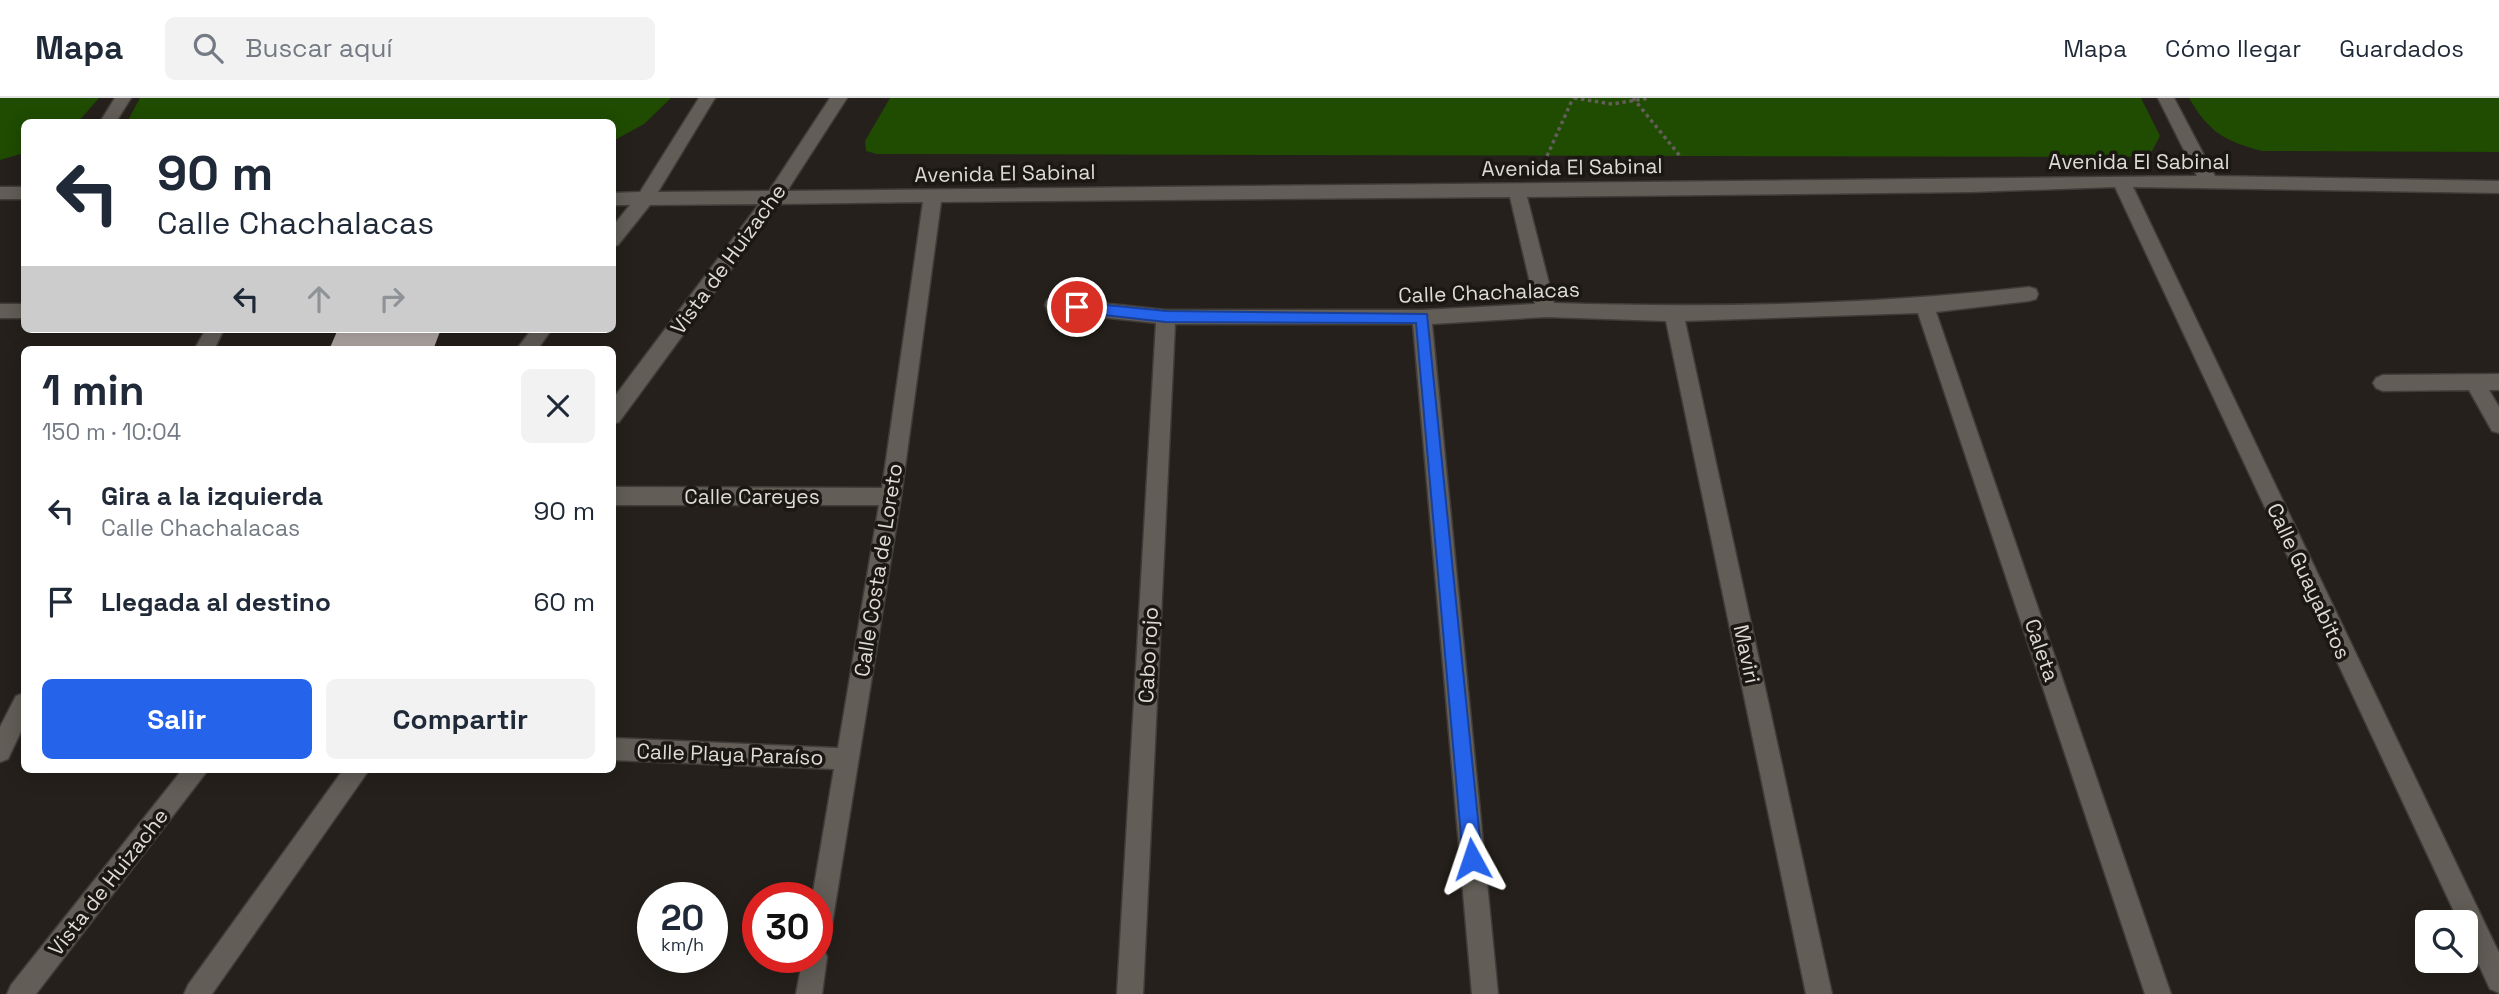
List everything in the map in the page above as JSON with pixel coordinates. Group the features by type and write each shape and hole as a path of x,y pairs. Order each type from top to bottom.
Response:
{"street":[{"path":"110,119 123,98"},
{"path":"616,235 645,199 707,98"},
{"name":"Vista de Huizache","path":"616,411 774,197 839,98"},
{"path":"2166,98 2209,182"},
{"name":"Avenida El Sabinal","path":"645,199 1971,186 2121,181 2499,187"},
{"name":"Calle Guayabitos","path":"2121,181 2499,980"},
{"path":"1517,191 1546,310"},
{"path":"0,193 21,193"},
{"name":"Calle Costa de Loreto","path":"827,882 891,497 933,197"},
{"path":"616,199 645,199"},
{"name":"Calle Chachalacas","path":"1054,305 1166,317 1422,317 1546,310 1674,314 1925,306 2029,295"},
{"name":"Caleta","path":"1925,306 2158,994"},
{"path":"0,311 21,311"},
{"name":"Maviri","path":"1674,314 1819,994"},
{"name":"Cabo rojo","path":"1130,994 1166,317"},
{"path":"1422,317 1485,994"},
{"path":"2473,382 2499,425"},
{"path":"2383,383 2499,382"},
{"name":"Calle Careyes","path":"616,496 891,497"},
{"path":"0,751 21,709"},
{"name":"Calle Playa Paraíso","path":"616,749 847,759"},
{"name":"Vista de Huizache","path":"20,994 194,773"},
{"path":"197,994 355,773"},
{"path":"809,994 812,973"}],"path":[{"path":"1547,156 1574,98 1603,104 1626,104 1650,98"},
{"path":"1633,98 1680,156"}],"green space":[{"path":"0,98 99,98 81,119 21,119 21,154 0,160"},
{"path":"140,98 671,98 644,124 616,139 616,119 129,119"},
{"path":"890,98 2141,98 2160,136 2151,153 2127,157 877,154 866,151 865,141"},
{"path":"2189,98 2499,98 2499,152 2262,151 2219,134"}],"building":[{"path":"336,333 439,333 435,346 331,346"}],"route":[{"path":"1077,307 1166,317 1422,317 1472,859"}]}
